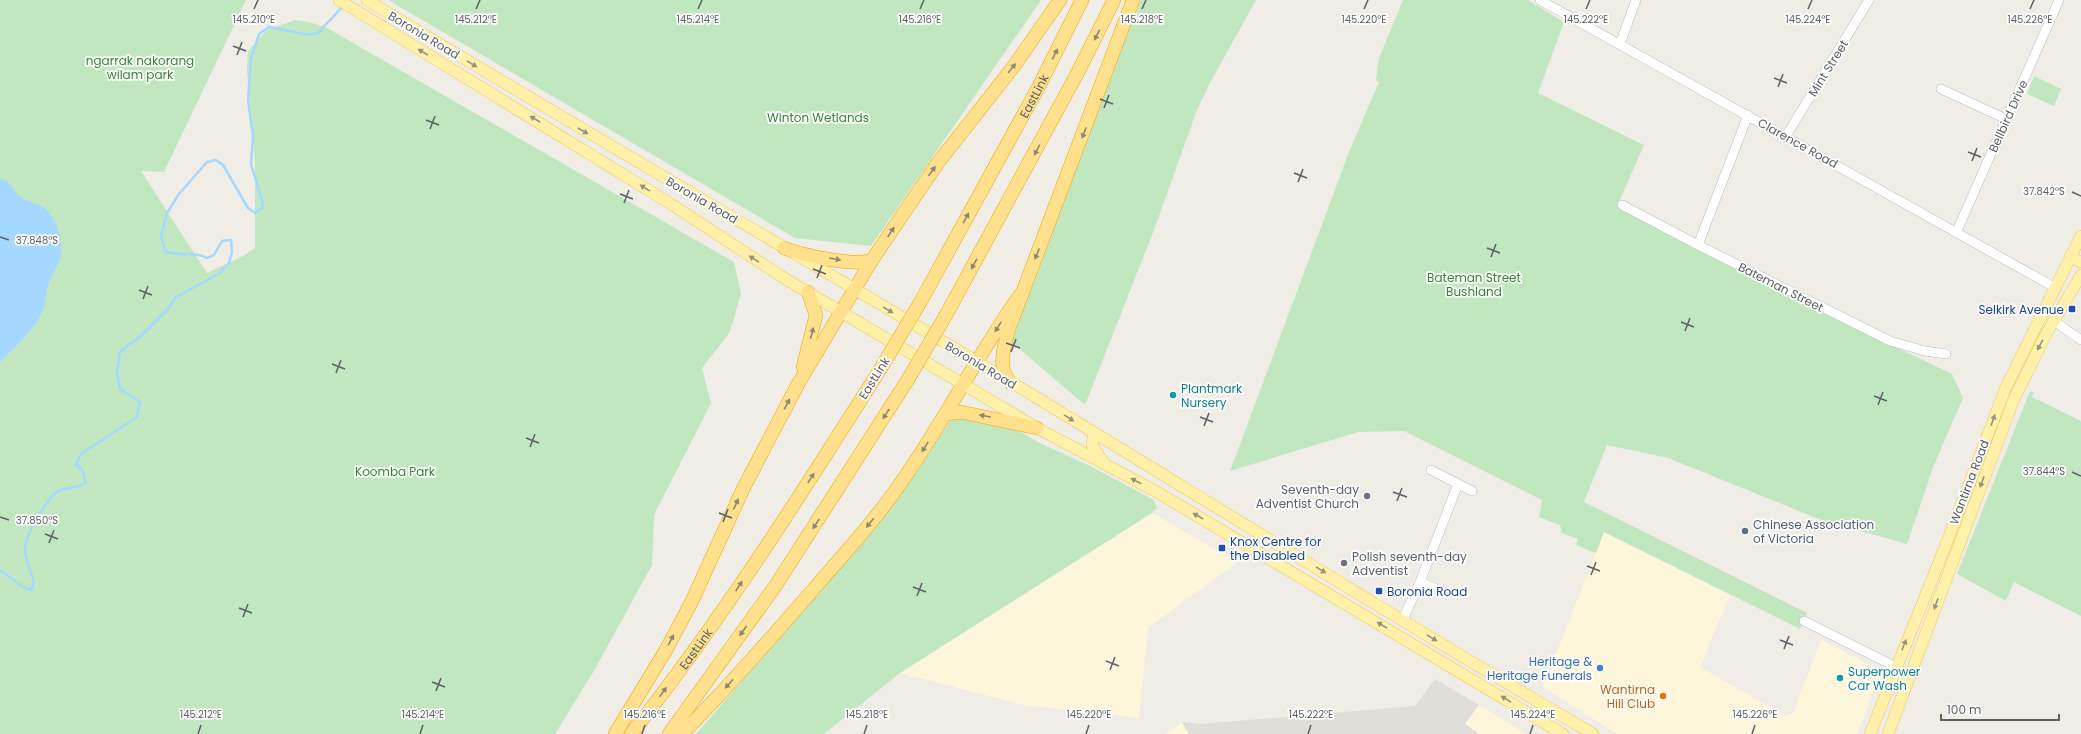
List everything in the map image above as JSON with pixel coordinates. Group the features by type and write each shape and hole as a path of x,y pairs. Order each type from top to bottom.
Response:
{"highway":[{"path":"615,734 666,650 692,601 743,489 798,384 872,260 937,164 1014,66 1060,0"},
{"name":"EastLink","path":"631,734 734,594 792,508 881,368 921,301 1038,88 1082,0"},
{"path":"669,734 776,585 907,381 946,315 1071,85 1114,0"},
{"path":"1010,382 1003,371 1002,359 1008,331 1020,295 1133,0"},
{"path":"784,248 794,252 859,264 872,260"},
{"path":"798,384 816,315 808,292"},
{"path":"682,734 777,631 855,541 894,493 946,414 999,324 1020,295"},
{"path":"946,414 961,412 1037,428"}],"main road":[{"name":"Boronia Road","path":"339,0 548,127 841,312 1037,428 1170,500 1563,734"},
{"name":"Boronia Road","path":"367,0 556,115 977,362 1275,542 1402,621 1593,734"},
{"path":"548,127 556,115"},
{"name":"Wantirna Road","path":"1870,734 1945,547 2006,387 2054,287 2081,236"},
{"path":"2070,257 2081,262"},
{"name":"Wantirna Road","path":"1888,734 2000,432 2022,381 2054,321 2081,275"},
{"path":"2054,287 2068,296"},
{"path":"1094,434 1092,445 1106,465"},
{"path":"1170,500 1179,485"},
{"path":"1274,562 1275,542"}],"street":[{"name":"Clarence Road","path":"1540,0 2054,287"},
{"path":"1620,44 1636,0"},
{"name":"Mint Street","path":"1786,136 1869,0"},
{"name":"Bellbird Drive","path":"1956,232 2055,1"},
{"path":"1942,89 2006,118"},
{"path":"1698,245 1748,115"},
{"name":"Bateman Street","path":"1622,205 1698,245 1890,341 1925,351 1946,354"},
{"path":"2054,321 2081,340"},
{"path":"1431,470 1472,491"},
{"path":"1402,621 1420,582 1458,484"},
{"path":"1420,582 1444,592"},
{"path":"1804,621 1896,667"}],"shaded area":[{"path":"1152,513 1238,562 1148,628 1139,718 1024,705 900,673"},
{"path":"1604,532 1730,595 1700,667 1785,716 1793,713 1821,640 1882,671 1857,734 1617,734 1543,687"},
{"path":"1435,679 1479,705 1465,724 1479,734 1189,734 1182,722 1200,724 1415,706"},
{"path":"1479,705 1526,734 1479,734 1465,724"},
{"path":"1182,722 1189,734 1165,734"}],"green space":[{"name":"Koomba Park","path":"0,0 246,0 164,172 141,171 207,273 245,255 255,248 255,162 247,69 248,51 267,30 295,20 309,22 327,28 734,262 741,294 730,332 702,368 711,403 654,515 652,565 595,669 555,734 0,734"},
{"name":"Winton Wetlands","path":"388,0 1041,0 871,246 795,238"},
{"path":"1141,0 1256,0 1211,81 1197,110 1154,230 1085,405 1010,341 1038,272 1086,138"},
{"name":"Bateman Street Bushland","path":"1403,0 1528,0 1564,22 1538,93 1644,145 1617,206 1792,297 1952,374 1963,398 1934,465 1907,544 1819,519 1668,458 1607,445 1584,502 1807,613 1800,629 1604,532 1596,553 1576,545 1578,539 1562,533 1560,525 1539,517 1542,500 1404,431 1358,432 1230,471 1349,152 1379,82 1376,80 1379,58"},
{"path":"2034,76 2061,89 2054,106 2027,94"},
{"path":"2030,391 2034,393 2032,397 2081,421 2081,616 2014,582 2006,601 1957,574"},
{"path":"961,417 1013,428 1154,500 1157,508 1152,513 900,673 824,734 696,734 860,545 917,472 950,421"}],"water":[{"path":"0,179 9,183 16,193 22,198 41,205 47,210 57,227 61,241 61,255 49,283 45,304 36,323 25,337 0,362"}],"waterway":[{"path":"0,570 22,586 31,590 34,583 26,556 25,547 29,533 38,516 49,499 60,490 86,483 83,471 76,464 81,454 137,417 140,402 120,389 117,372 120,352 142,335 168,309 175,298 220,273 229,263 232,252 231,240 222,241 214,255 207,258 165,251 161,236 167,213 179,194 207,162 216,160 223,165 248,208 255,213 263,207 251,164 253,136 248,100 251,59 259,34 269,27 309,35 318,33 343,6"}],"place":[{"name":"Selkirk Avenue","path":"2072,309"},
{"name":"Plantmark Nursery","path":"1173,395"},
{"name":"Seventh-day Adventist Church","path":"1367,496"},
{"name":"Chinese Association of Victoria","path":"1745,531"},
{"name":"Knox Centre for the Disabled","path":"1222,548"},
{"name":"Polish seventh-day Adventist","path":"1344,563"},
{"name":"Boronia Road","path":"1379,591"},
{"name":"Heritage & Heritage Funerals","path":"1600,668"},
{"name":"Superpower Car Wash","path":"1840,678"},
{"name":"Wantirna Hill Club","path":"1663,696"}],"park label":[{"name":"ngarrak nakorang wilam park","path":"140,67"}]}
